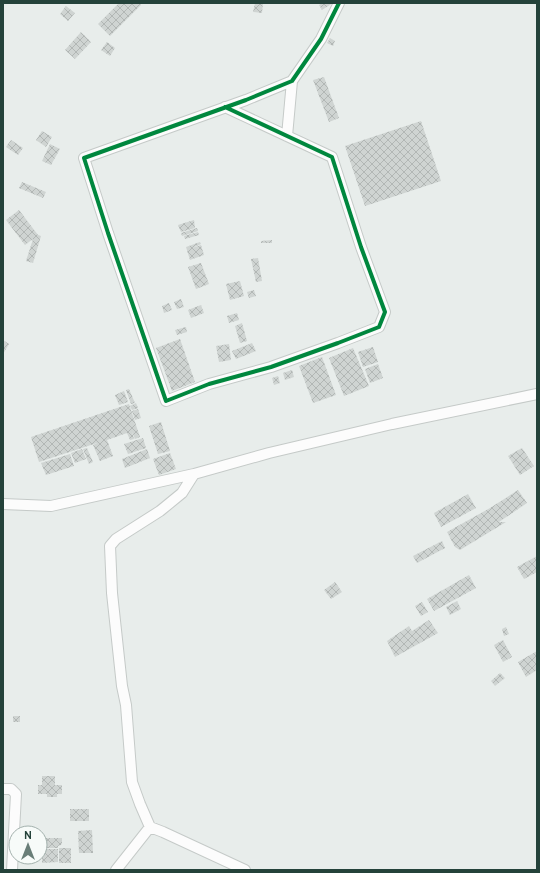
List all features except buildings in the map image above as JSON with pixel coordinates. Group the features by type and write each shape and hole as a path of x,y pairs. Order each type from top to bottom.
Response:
{"street":[{"path":"287,136 292,81 321,39 339,3"},
{"path":"225,107 332,158 361,247 385,312 379,326 338,344 271,367 210,384 166,401 108,233 84,158 292,81"},
{"path":"3,504 51,506 194,474 269,452 392,424 537,394"},
{"path":"150,828 132,782 126,705 122,686 112,593 110,546 116,539 160,511 182,493 194,474"},
{"path":"3,789 11,789 16,794 12,870"},
{"path":"116,870 150,828"},
{"path":"150,828 163,832 245,870"}],"cycle path":[{"path":"225,107 332,157 361,247 385,312 379,327 271,367 209,384 166,401 108,233 84,158 246,100 292,81 321,39 339,3"}]}
